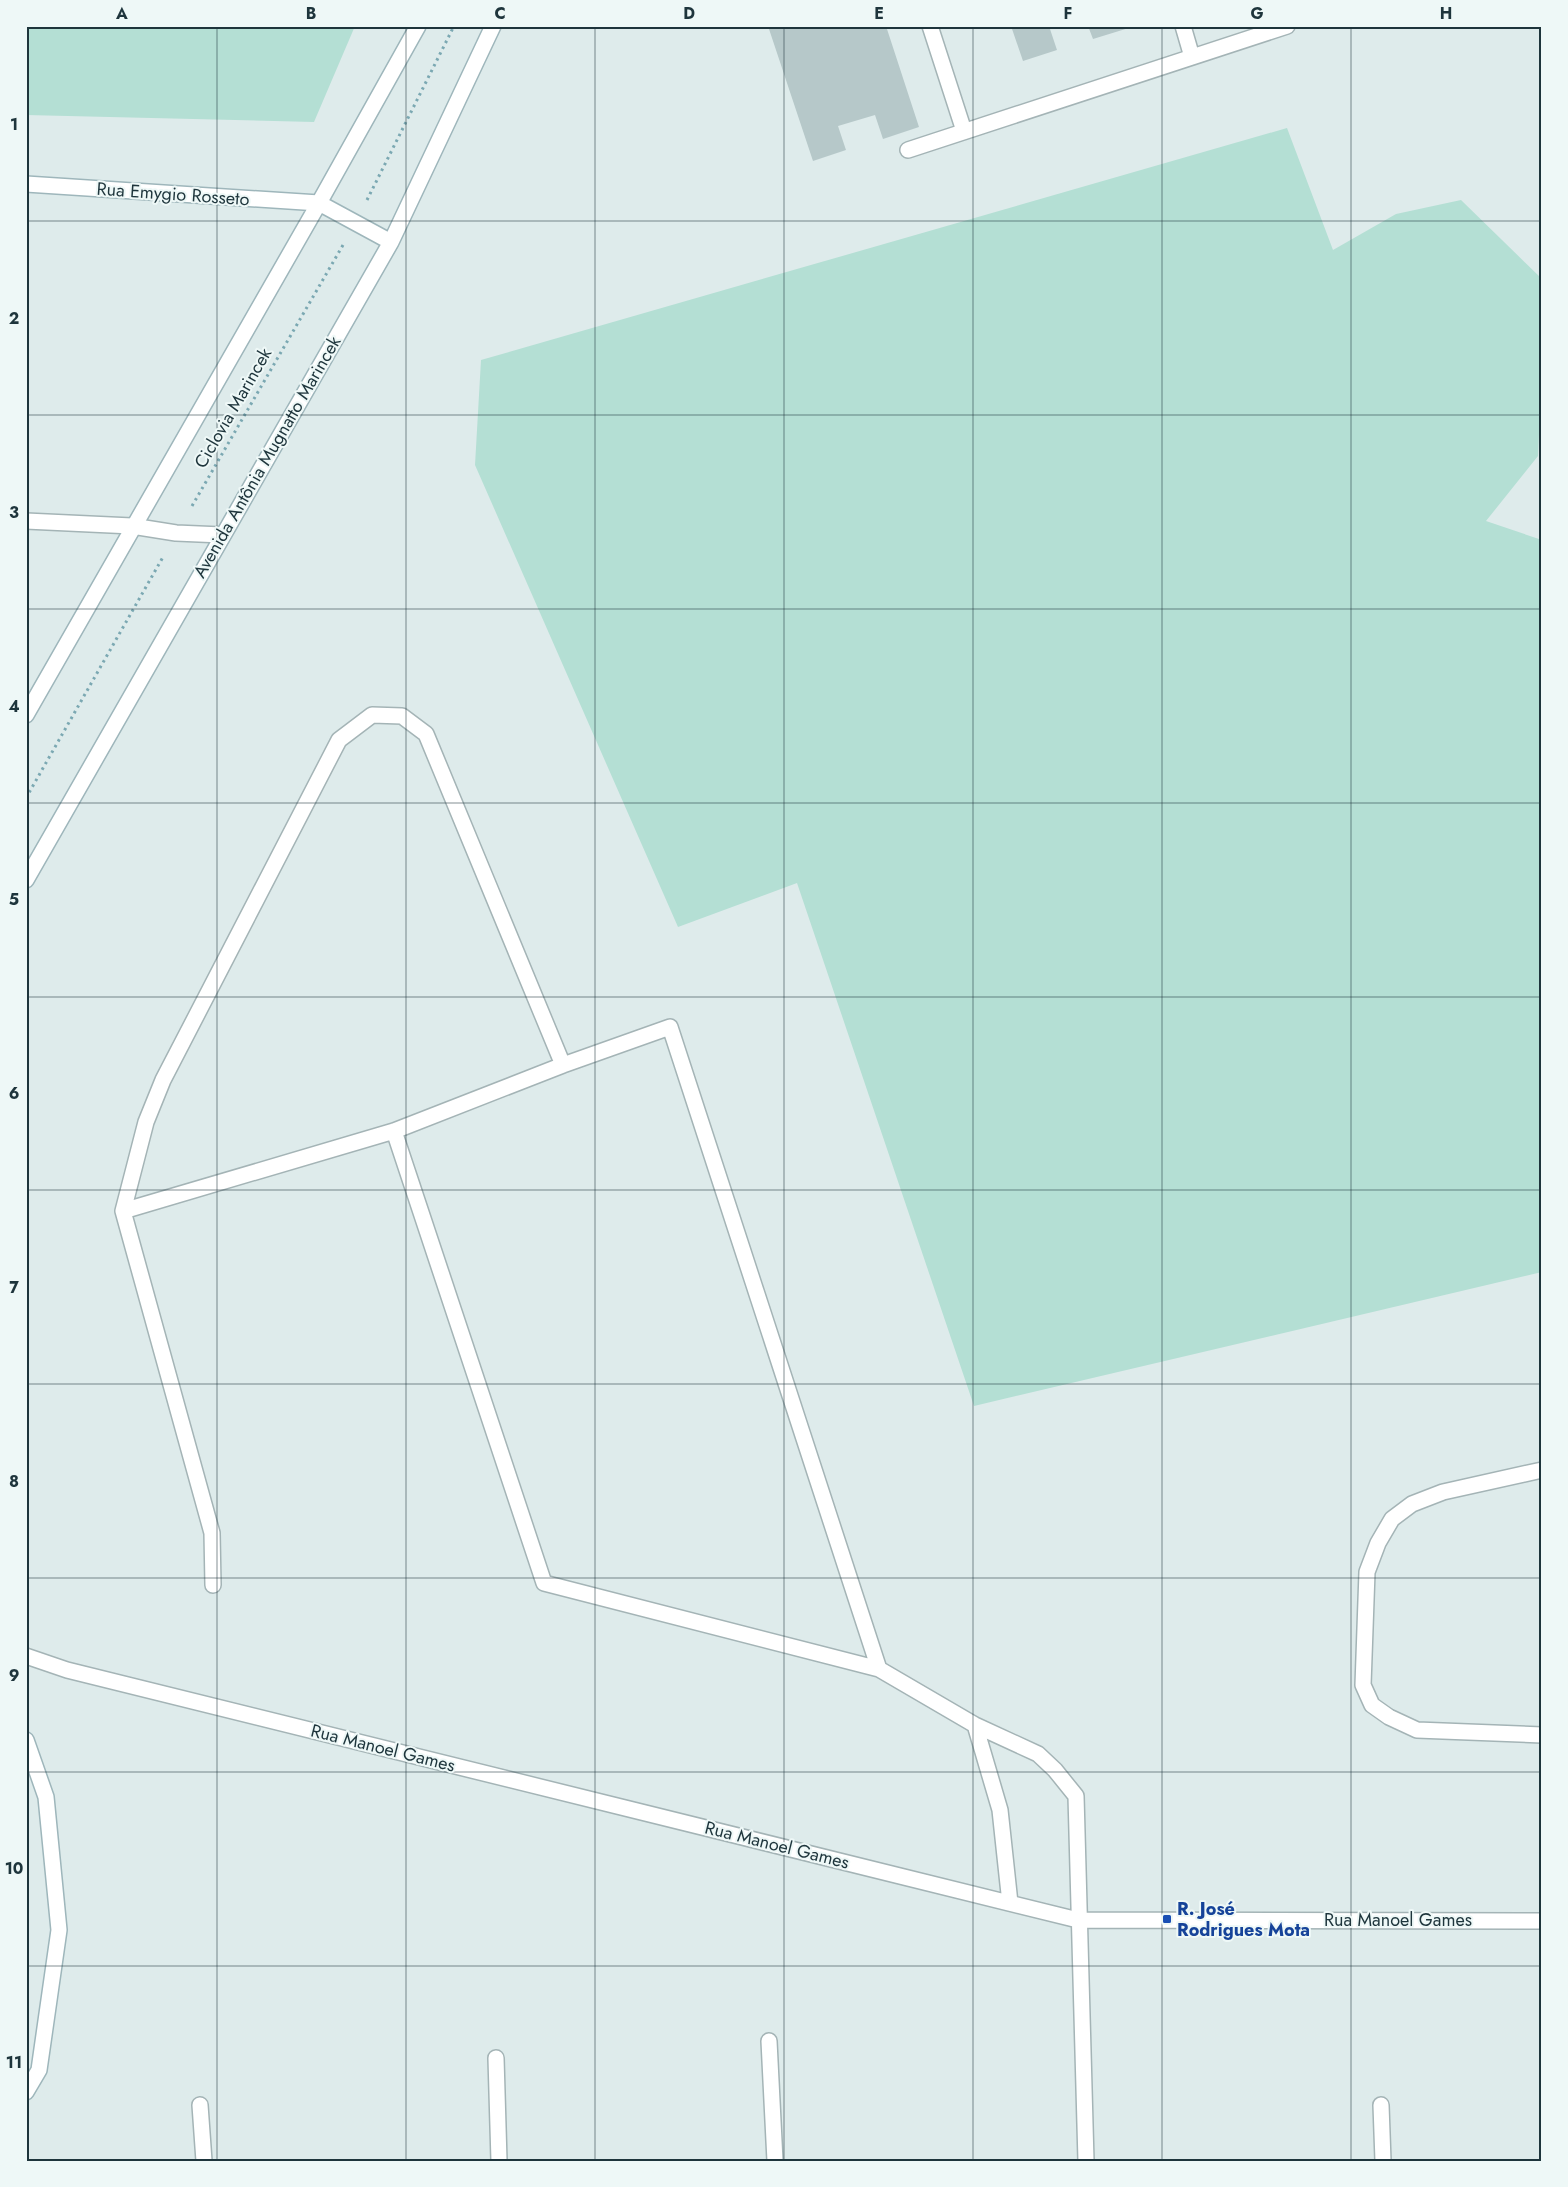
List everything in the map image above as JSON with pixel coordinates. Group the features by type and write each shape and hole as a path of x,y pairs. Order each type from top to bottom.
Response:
{"street":[{"path":"26,715 418,26"},
{"name":"Avenida Antônia Mugnatto Marincek","path":"26,880 391,242 493,26"},
{"path":"930,26 964,132"},
{"path":"1183,26 1192,57"},
{"path":"908,150 1287,26"},
{"name":"Rua Emygio Rosseto","path":"26,184 319,203"},
{"path":"319,203 391,242"},
{"path":"26,521 132,526 176,534 222,535"},
{"path":"213,1585 212,1533 123,1211 146,1122 162,1080 339,740 372,715 402,716 426,734 563,1065"},
{"path":"123,1211 394,1131 563,1065 670,1027 879,1669"},
{"path":"394,1131 544,1583 879,1669 975,1725 1038,1754 1056,1770 1076,1796 1086,2161"},
{"path":"1542,1470 1443,1492 1412,1504 1392,1519 1378,1543 1367,1572 1363,1686 1372,1705 1388,1718 1417,1730 1542,1735"},
{"name":"Rua Manoel Games","path":"26,1656 67,1670 1078,1920 1542,1920"},
{"path":"975,1725 1000,1810 1010,1903"},
{"path":"26,1740 46,1797 59,1930 39,2070 26,2092"},
{"path":"770,2041 775,2161"},
{"path":"496,2058 499,2161"},
{"path":"1381,2105 1383,2161"},
{"path":"200,2106 204,2161"}],"path":[{"name":"Ciclovia Marincek","path":"26,798 356,222 454,26"}],"green space":[{"path":"26,26 355,26 314,122 26,115"},
{"path":"1287,128 1333,250 1396,214 1461,200 1542,279 1542,369 1538,456 1486,521 1542,540 1542,1272 974,1406 797,883 678,927 475,465 481,360"}],"building":[{"path":"768,26 886,26 919,127 883,139 875,115 838,126 846,150 813,161"},
{"path":"1011,26 1049,26 1057,50 1023,61"},
{"path":"1088,26 1131,26 1132,27 1093,39"}],"place":[{"name":"R. José Rodrigues Mota","path":"1167,1919"}]}
